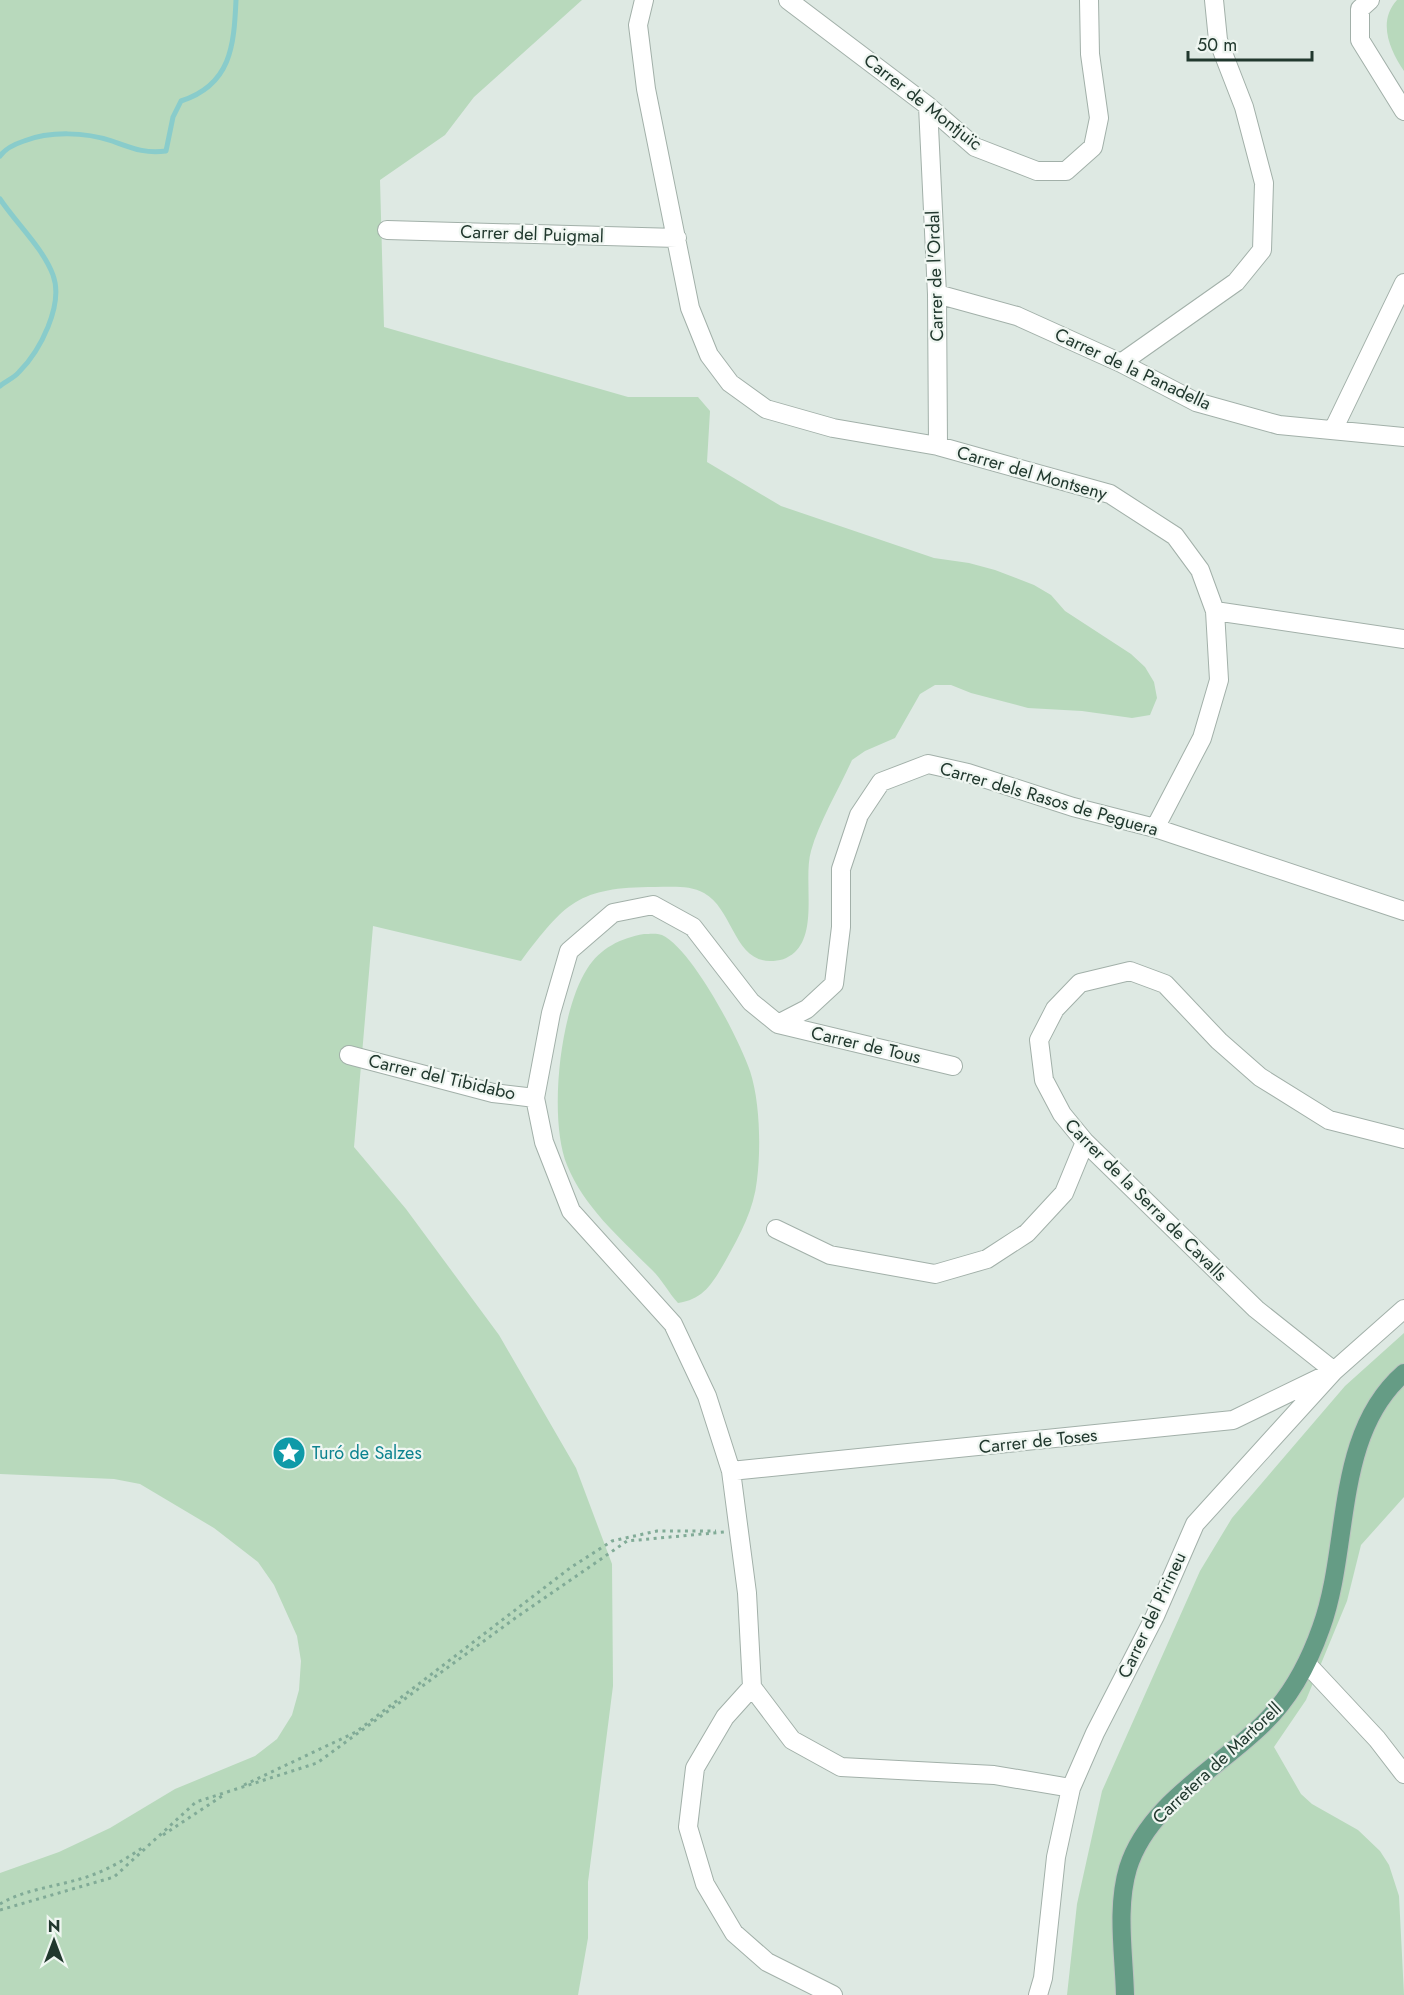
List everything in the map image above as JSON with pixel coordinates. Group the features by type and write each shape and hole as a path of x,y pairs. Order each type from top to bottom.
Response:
{"main road":[{"name":"Carretera de Martorell","path":"1125,1995 1124,1892 1129,1867 1142,1837 1161,1814 1262,1725 1290,1693 1307,1664 1330,1597 1360,1443 1371,1416 1404,1373"}],"street":[{"path":"644,0 638,25 646,89 677,238"},
{"name":"Carrer de Montjuïc","path":"788,0 928,106 975,147 1037,171 1066,171 1093,147 1100,118 1090,54 1089,0"},
{"path":"1121,363 1236,282 1262,250 1264,183 1244,107 1218,40 1214,0"},
{"path":"1370,0 1360,9 1360,40 1404,111"},
{"name":"Carrer de l'Ordal","path":"928,106 938,294 938,446"},
{"name":"Carrer del Puigmal","path":"387,230 677,238"},
{"name":"Carrer del Montseny","path":"677,238 690,308 709,355 730,383 766,409 833,428 938,446 1110,494 1175,536 1200,570 1215,611 1219,680 1202,738 1155,828"},
{"path":"1334,428 1404,283"},
{"name":"Carrer de la Panadella","path":"938,294 1017,316 1121,363 1196,402 1279,425 1334,428 1404,437"},
{"path":"1215,611 1404,639"},
{"name":"Carrer dels Rasos de Peguera","path":"778,1024 807,1009 834,984 841,927 841,869 858,816 881,782 928,764 968,773 1073,807 1155,828 1404,911"},
{"path":"778,1024 752,1002 693,927 653,904 613,913 568,951 551,1013 535,1098 544,1142 571,1211 674,1324 707,1395 732,1471 747,1593 752,1687 792,1740 841,1767 994,1775 1071,1788"},
{"name":"Carrer de la Serra de Cavalls","path":"1334,1371 1256,1309 1085,1142 1062,1114 1044,1080 1039,1040 1055,1009 1080,983 1130,971 1165,984 1219,1041 1260,1077 1329,1120 1404,1139"},
{"name":"Carrer de Tous","path":"778,1024 953,1066"},
{"name":"Carrer del Tibidabo","path":"349,1055 493,1093 535,1098"},
{"path":"776,1229 830,1255 888,1268 935,1274 987,1260 1027,1233 1064,1193 1085,1142"},
{"name":"Carrer del Pirineu","path":"1036,1994 1043,1978 1056,1857 1071,1788 1095,1733 1155,1616 1195,1524 1334,1371 1404,1309"},
{"name":"Carrer de Toses","path":"732,1471 1233,1420 1334,1371"},
{"path":"1307,1664 1377,1739 1404,1774"},
{"path":"752,1687 725,1717 695,1768 688,1827 705,1884 734,1933 767,1962 833,1995"}],"path":[{"path":"0,1904 11,1897 82,1878 119,1864 223,1795 356,1732 570,1568 612,1541 657,1531 739,1531"},
{"path":"0,1910 114,1876 196,1803 317,1763 505,1626 627,1541 739,1531"}],"green space":[{"path":"0,0 582,0 474,97 445,135 380,180 384,327 628,397 698,397 710,411 707,462 781,506 934,558 969,563 995,570 1034,585 1051,595 1065,611 1131,654 1145,667 1154,682 1157,698 1150,715 1132,718 1082,711 1028,708 971,693 951,685 935,685 920,694 895,738 865,751 852,760 824,817 811,851 808,918 802,942 795,952 777,961 758,959 749,953 714,901 699,890 680,887 629,888 590,895 562,912 521,961 373,926 354,1147 406,1209 499,1335 576,1468 612,1564 613,1686 588,1882 588,1938 578,1995 0,1995 0,1873 59,1852 110,1828 175,1789 255,1756 277,1739 292,1715 299,1690 301,1661 297,1636 274,1585 258,1562 214,1528 140,1484 114,1479 0,1474"},
{"path":"1397,0 1404,0 1404,71 1390,45 1387,27 1388,17"},
{"path":"644,934 662,935 674,944 701,976 736,1038 750,1071 758,1110 757,1180 746,1222 726,1260 707,1288 695,1298 678,1303 654,1272 603,1221 583,1194 567,1165 561,1145 558,1120 560,1065 564,1037 578,988 587,969 598,955 619,941"},
{"path":"1404,1333 1404,1497 1361,1545 1347,1601 1306,1700 1274,1747 1301,1794 1312,1804 1358,1830 1380,1851 1389,1865 1399,1896 1404,1995 1067,1995 1077,1904 1102,1791 1200,1571 1232,1518 1345,1386"}],"waterway":[{"path":"0,156 10,147 24,141 56,134 79,134 102,138 145,151 166,151 173,117 181,101 198,94 210,85 220,74 226,62 234,33 236,0"},
{"path":"0,199 43,255 56,287 53,313 42,340 19,372 0,386"}],"place":[{"name":"Turó de Salzes","path":"289,1453"}]}
